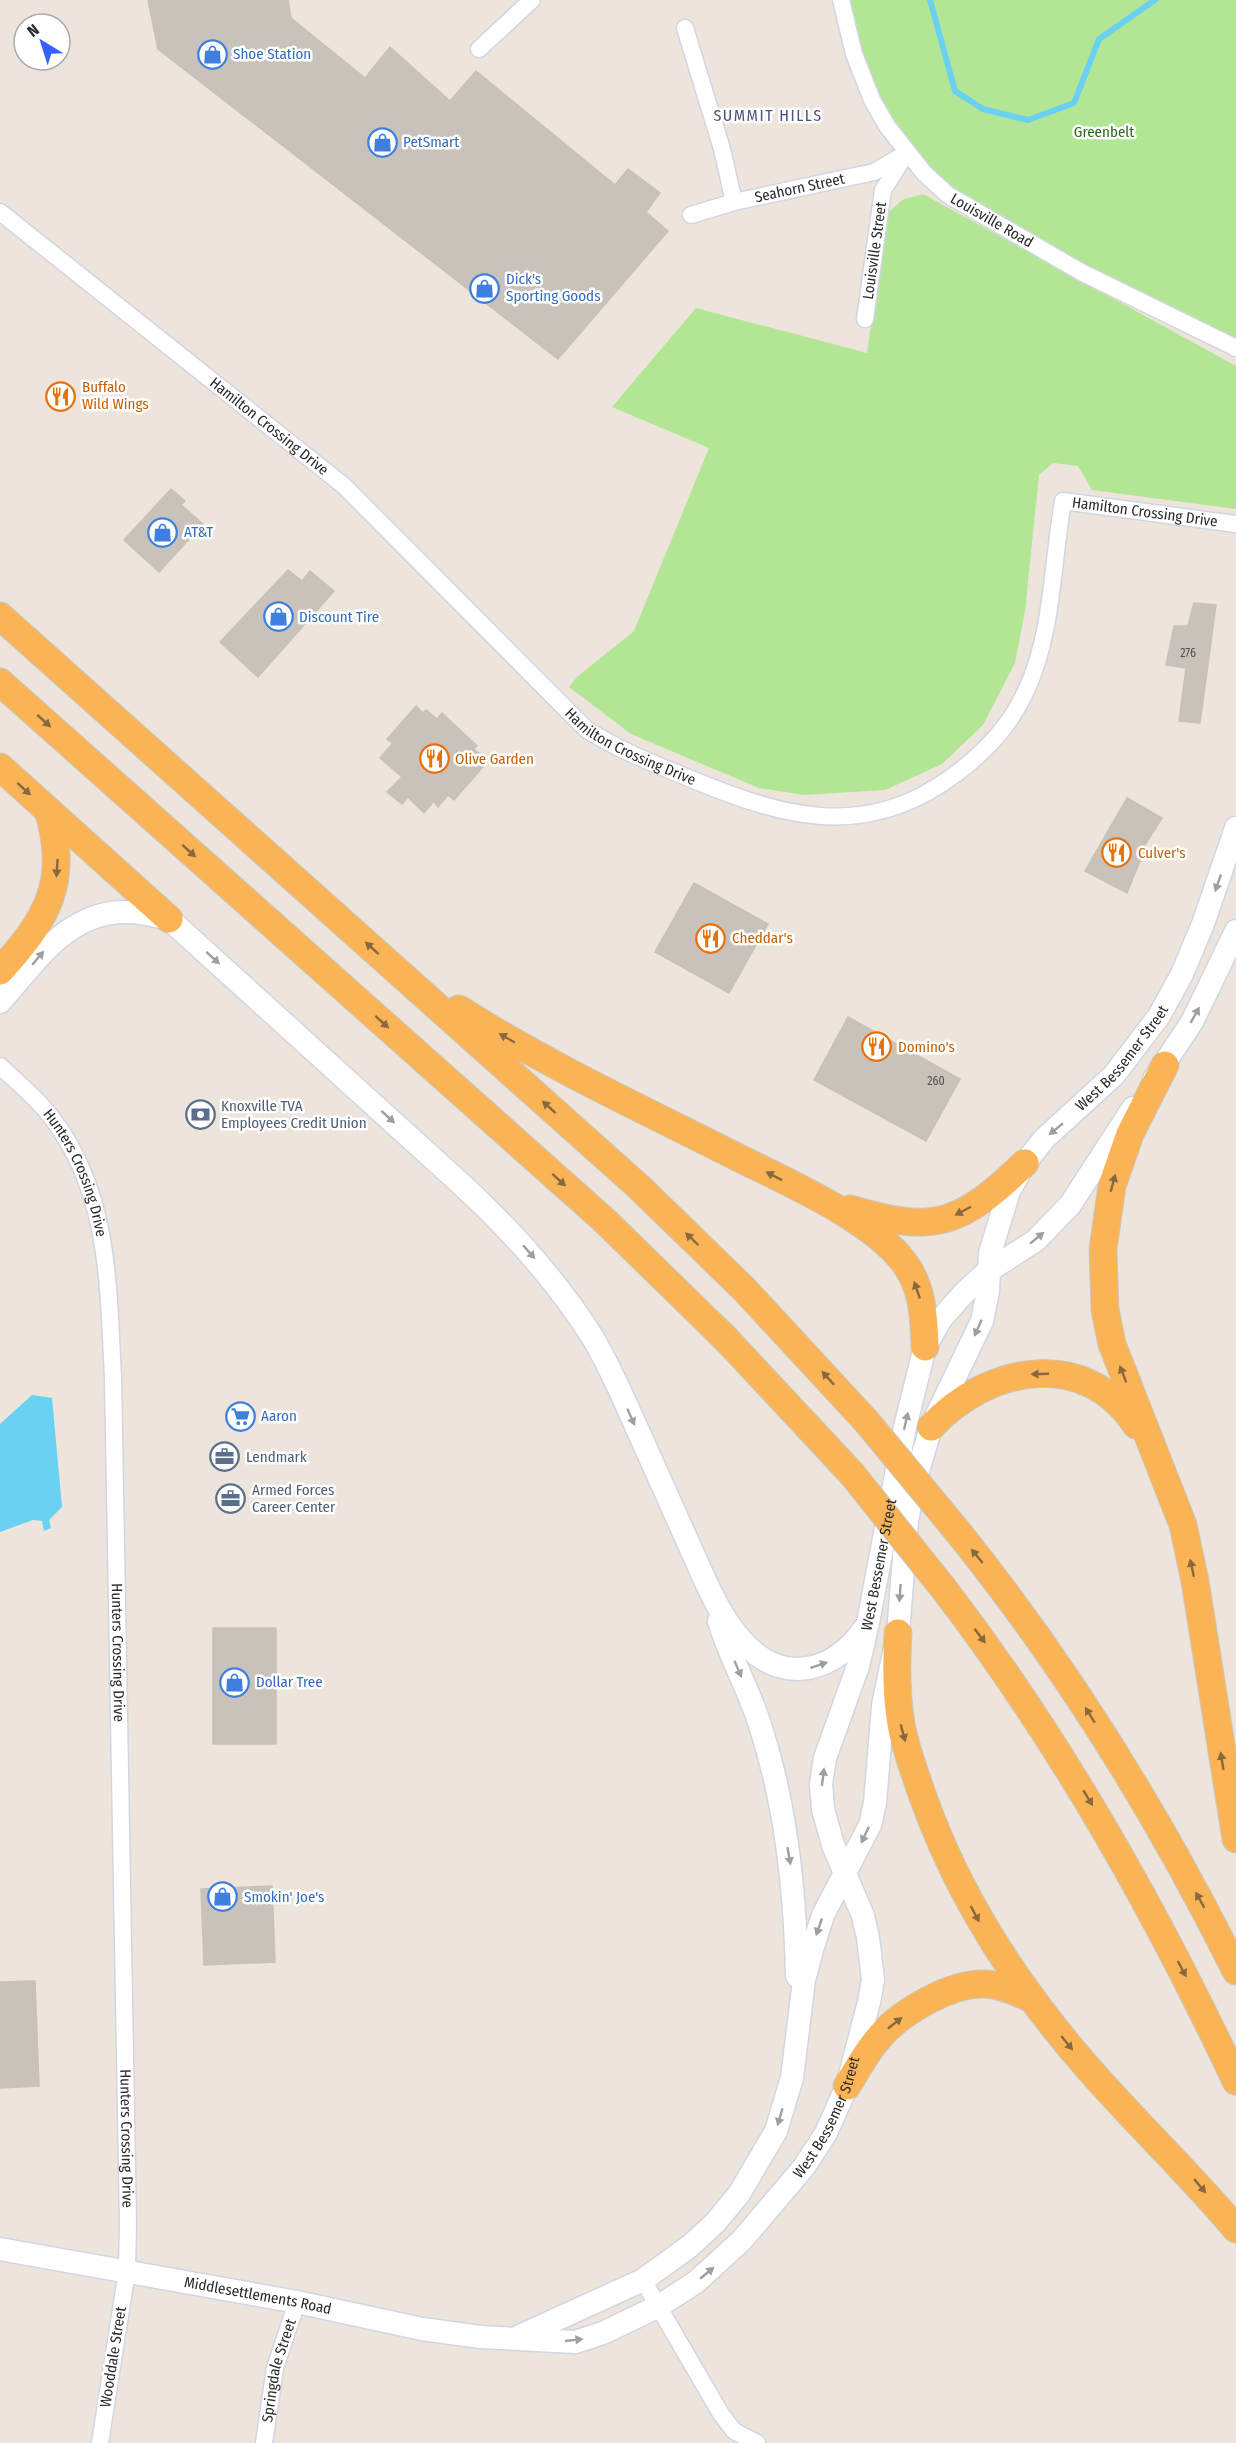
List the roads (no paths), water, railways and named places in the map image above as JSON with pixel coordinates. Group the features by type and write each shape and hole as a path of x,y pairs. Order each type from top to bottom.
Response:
{"highway":[{"path":"0,616 639,1187 744,1289 867,1422 954,1527 1021,1614 1088,1711 1168,1844 1236,1971"},
{"path":"0,682 604,1220 726,1339 852,1474 998,1659 1097,1814 1192,1988 1236,2081"},
{"path":"0,767 169,919"},
{"path":"0,971 38,922 56,881 57,838 48,810"},
{"path":"395,968 540,1057 826,1202 885,1242 904,1262 915,1282 922,1302 925,1347"},
{"path":"1165,1065 1127,1142 1112,1186 1105,1223 1102,1280 1112,1344 1183,1525 1195,1581 1236,1839"},
{"path":"826,1202 882,1219 928,1224 953,1216 974,1205 998,1188 1025,1163"},
{"path":"931,1427 958,1402 992,1383 1026,1374 1053,1374 1076,1378 1110,1395 1130,1416 1162,1467"},
{"path":"898,1633 896,1680 901,1726 932,1824 976,1916 997,1952 1030,1998 1088,2069 1193,2179 1236,2229"},
{"path":"848,2086 879,2037 904,2017 950,1990 986,1984 1004,1987 1030,1998"}],"main road":[{"name":"West Bessemer Street","path":"643,2280 690,2246 715,2223 762,2159 776,2132 792,2078 812,1950 824,1915 843,1874 870,1825 875,1803 883,1706 898,1633 907,1520 916,1478 931,1427 982,1321 988,1291 990,1253 1009,1191 1025,1163 1044,1139 1114,1076 1160,1016 1182,974 1203,924 1236,828"},
{"path":"0,1002 44,951 85,920 108,913 129,912 169,919 468,1190 507,1227 536,1259 594,1340 712,1594 732,1629 747,1646 766,1660 791,1668 822,1665 839,1657 853,1645 868,1623"},
{"name":"West Bessemer Street","path":"658,2306 716,2265 771,2207 826,2133 848,2086 870,2001 873,1980 863,1916 843,1874 823,1809 822,1784 825,1758 858,1666 905,1427 925,1347 941,1319 988,1271 1035,1240 1070,1205 1115,1134 1165,1065 1207,994 1236,931"},
{"path":"712,1594 723,1634 758,1718 772,1767 791,1864 795,1906 799,2022"},
{"name":"Middlesettlements Road","path":"0,2249 297,2302 422,2329 481,2337 575,2342 603,2333 658,2306"},
{"name":"Middlesettlements Road","path":"516,2338 643,2280"}],"street":[{"path":"479,50 532,0"},
{"name":"Louisville Road","path":"841,0 854,54 872,100 907,153 948,195 1081,272 1236,348"},
{"path":"685,28 722,149 734,202"},
{"name":"Seahorn Street","path":"691,215 734,202 874,172 907,153"},
{"name":"Louisville Street","path":"865,319 883,190 907,153"},
{"name":"Hamilton Crossing Drive","path":"0,212 343,485 585,729 607,743 771,809 841,818 895,807 946,782 991,744 1026,693 1041,655 1063,501 1236,524"},
{"name":"Hunters Crossing Drive","path":"0,1066 51,1116 85,1173 96,1206 108,1286 113,1377 127,2047 127,2271"},
{"name":"Wooddale Street","path":"100,2443 127,2271"},
{"path":"643,2280 721,2414 734,2431 757,2443"},
{"name":"Springdale Street","path":"264,2443 275,2368 297,2302"}],"water":[{"path":"32,1395 52,1398 62,1507 49,1520 51,1528 44,1531 42,1521 33,1520 0,1532 0,1424"}],"waterway":[{"path":"930,0 955,91 983,109 1028,120 1074,103 1099,39 1155,0"}],"place":[{"name":"Shoe Station","path":"212,54"},
{"name":"PetSmart","path":"382,142"},
{"name":"Dick's Sporting Goods","path":"485,288"},
{"name":"Buffalo Wild Wings","path":"61,396"},
{"name":"AT&T","path":"163,532"},
{"name":"Discount Tire","path":"278,617"},
{"name":"Olive Garden","path":"434,759"},
{"name":"Culver's","path":"1117,853"},
{"name":"Cheddar's","path":"711,938"},
{"name":"Domino's","path":"877,1047"},
{"name":"Knoxville TVA Employees Credit Union","path":"200,1115"},
{"name":"Aaron","path":"240,1416"},
{"name":"Lendmark","path":"225,1457"},
{"name":"Armed Forces Career Center","path":"231,1499"},
{"name":"Dollar Tree","path":"235,1682"},
{"name":"Smokin' Joe's","path":"223,1897"}],"district":[{"name":"SUMMIT HILLS","path":"768,115"}],"park label":[{"name":"Greenbelt","path":"1104,132"}]}
